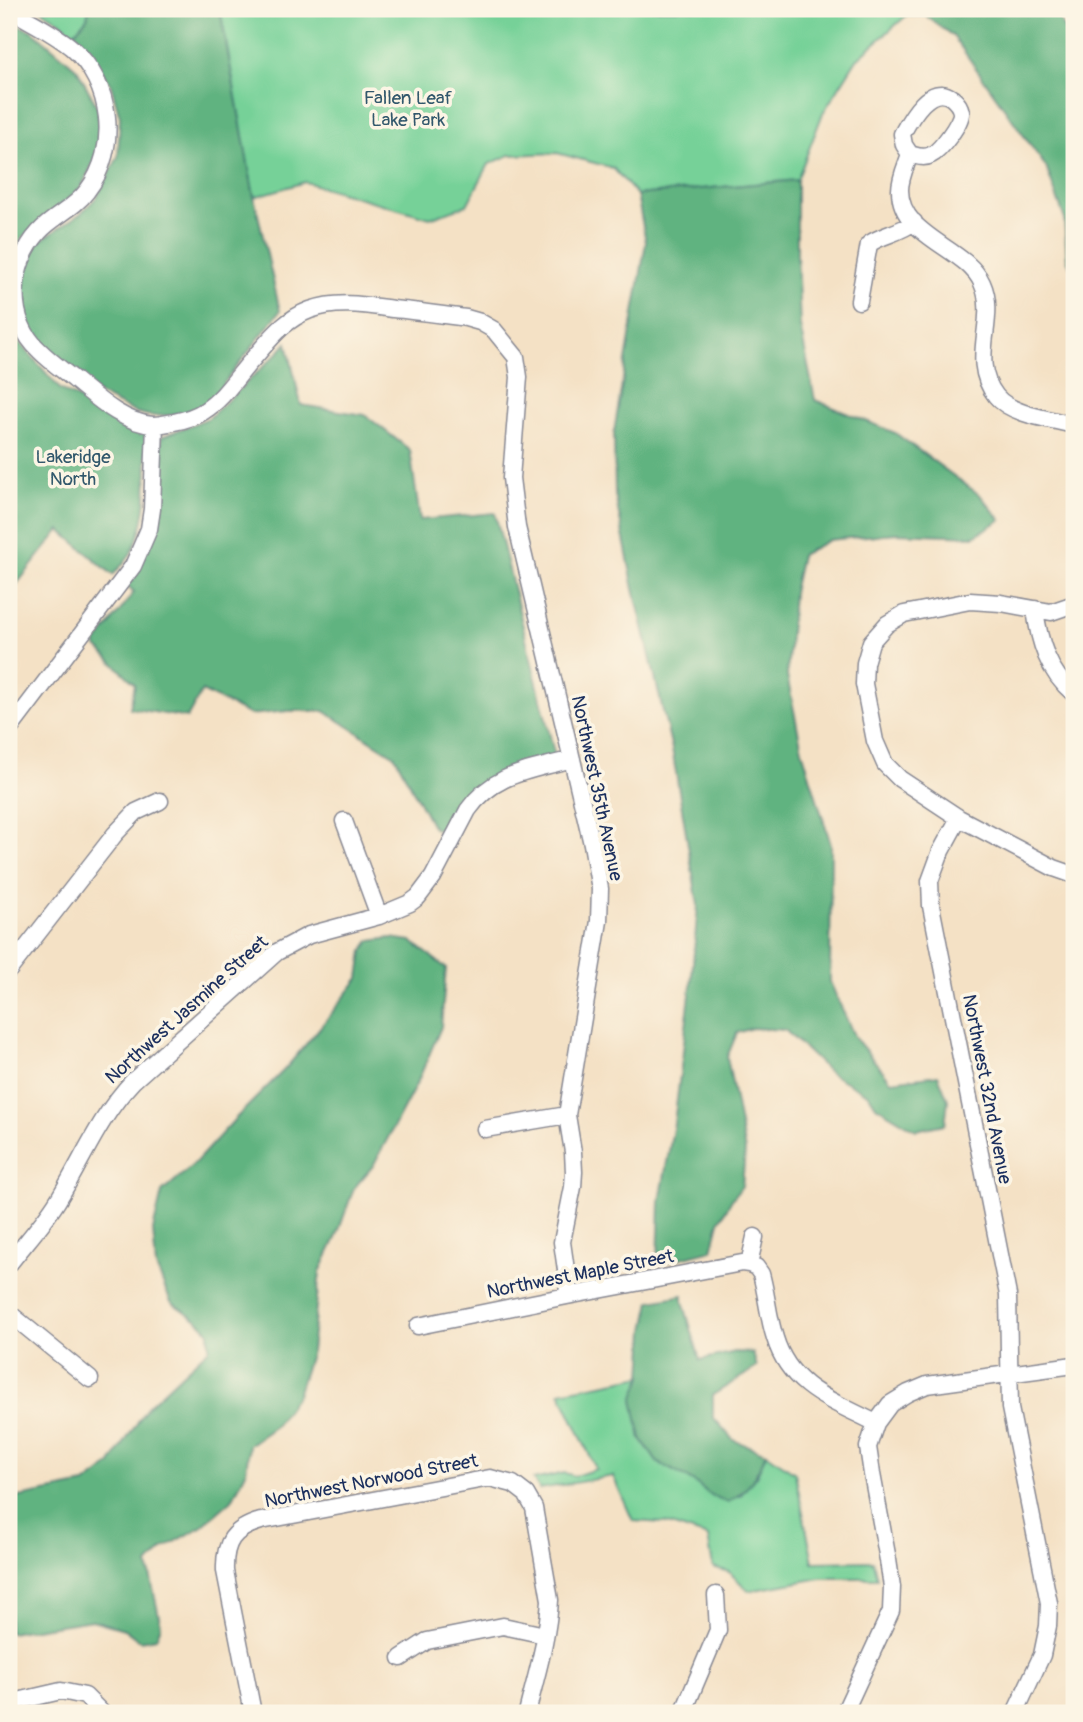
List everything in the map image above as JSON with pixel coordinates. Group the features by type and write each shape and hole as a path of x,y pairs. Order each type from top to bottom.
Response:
{"street":[{"path":"9,9 73,49 93,73 102,90 108,126 104,155 94,181 72,207 40,231 21,261 15,304 22,326 33,345 109,407 131,419 155,425 149,529 133,566 9,730"},
{"path":"910,154 901,179 902,203 925,234 967,262 977,273 986,293 988,315 983,363 985,375 996,396 1012,409 1074,425"},
{"path":"859,302 869,244 900,232 914,222"},
{"name":"Northwest 35th Avenue","path":"155,425 182,420 207,409 223,396 278,329 301,314 320,307 357,304 466,318 494,330 516,357 519,377 511,478 517,527 592,844 600,897 600,921 567,1115 574,1172 562,1242 568,1296"},
{"path":"1074,604 1051,612 1001,603 970,601 904,614 887,624 871,642 865,663 864,684 875,741 885,764 900,779 960,818 1054,868 1074,875"},
{"path":"1035,609 1038,635 1049,665 1074,694"},
{"name":"Northwest Jasmine Street","path":"9,1264 57,1202 111,1107 133,1082 277,953 309,936 410,903 433,877 468,810 489,787 517,773 572,759"},
{"path":"9,970 115,834 136,812 160,801"},
{"name":"Northwest 32nd Avenue","path":"960,818 941,851 930,881 930,906 1007,1295 1010,1408 1049,1603 1042,1655 1015,1713"},
{"path":"344,821 379,915"},
{"path":"485,1129 567,1115"},
{"path":"755,1237 749,1264 756,1267 761,1274 774,1336 790,1369 812,1390 876,1423"},
{"name":"Northwest Maple Street","path":"418,1326 749,1264"},
{"path":"9,1313 90,1379"},
{"path":"844,1713 891,1611 892,1587 868,1447 876,1423 890,1404 927,1385 1074,1364"},
{"name":"Northwest Norwood Street","path":"253,1713 224,1556 236,1533 261,1521 490,1478 513,1484 526,1494 534,1508 550,1600 545,1635"},
{"path":"683,1713 718,1630 716,1595"},
{"path":"401,1658 426,1641 503,1626 545,1635 527,1713"},
{"path":"9,1703 61,1691 85,1696 102,1713"}],"green space":[{"path":"40,9 89,9 87,18 72,35 61,22"},
{"path":"89,9 220,9 254,197 280,311 210,401 195,410 151,416 134,412 98,394 38,345 21,306 28,256 37,243 81,213 97,197 118,157 120,117 111,85 85,47 72,35 87,18"},
{"name":"Fallen Leaf Lake Park","path":"220,9 935,9 926,16 906,16 857,59 823,113 797,180 637,195 613,168 557,153 510,155 489,164 467,205 430,218 305,182 254,197"},
{"path":"935,9 1054,9 1074,49 1074,274 1067,259 1064,217 1046,167 953,36 926,16"},
{"path":"9,22 33,31 77,69 98,108 100,149 81,188 22,238 9,268"},
{"path":"797,180 800,326 815,400 895,433 981,496 1001,520 974,536 896,533 829,540 801,555 793,593 787,676 802,750 831,845 830,982 855,1038 891,1081 938,1075 948,1100 945,1124 916,1130 876,1106 869,1095 830,1073 785,1030 752,1028 737,1033 727,1057 745,1151 742,1186 719,1222 712,1250 658,1264 660,1201 674,1123 698,905 672,749 615,495 614,432 646,242 637,195"},
{"name":"Lakeridge North","path":"9,330 60,389 146,434 146,498 141,529 128,558 113,575 60,530 9,594"},
{"path":"287,343 301,405 365,415 410,450 420,520 495,513 555,756 508,770 483,783 467,799 446,832 433,828 395,756 324,711 250,715 202,691 187,718 130,708 135,684 95,645 134,592 125,584 154,536 163,477 161,437 209,418"},
{"path":"391,938 411,941 446,968 441,1027 418,1081 373,1166 354,1188 320,1272 311,1351 297,1395 275,1426 249,1445 246,1472 232,1500 201,1527 163,1549 148,1565 161,1626 156,1638 140,1641 124,1629 92,1620 9,1633 9,1499 85,1484 110,1465 148,1406 209,1349 209,1332 200,1322 171,1302 156,1267 153,1230 162,1192 193,1165 286,1068 323,1024 359,978 363,951 370,941"},
{"path":"683,1295 700,1360 735,1352 753,1353 757,1367 713,1395 713,1417 733,1440 766,1453 752,1481 728,1502 712,1496 693,1481 657,1462 641,1438 633,1400 642,1376 645,1330 651,1301"},
{"path":"642,1376 634,1400 641,1438 657,1462 693,1481 712,1496 740,1496 757,1475 766,1453 795,1473 813,1562 873,1561 877,1578 821,1578 749,1591 729,1572 713,1567 708,1537 665,1523 633,1521 613,1476 540,1489 533,1480 565,1473 575,1476 596,1469 560,1392"}]}
